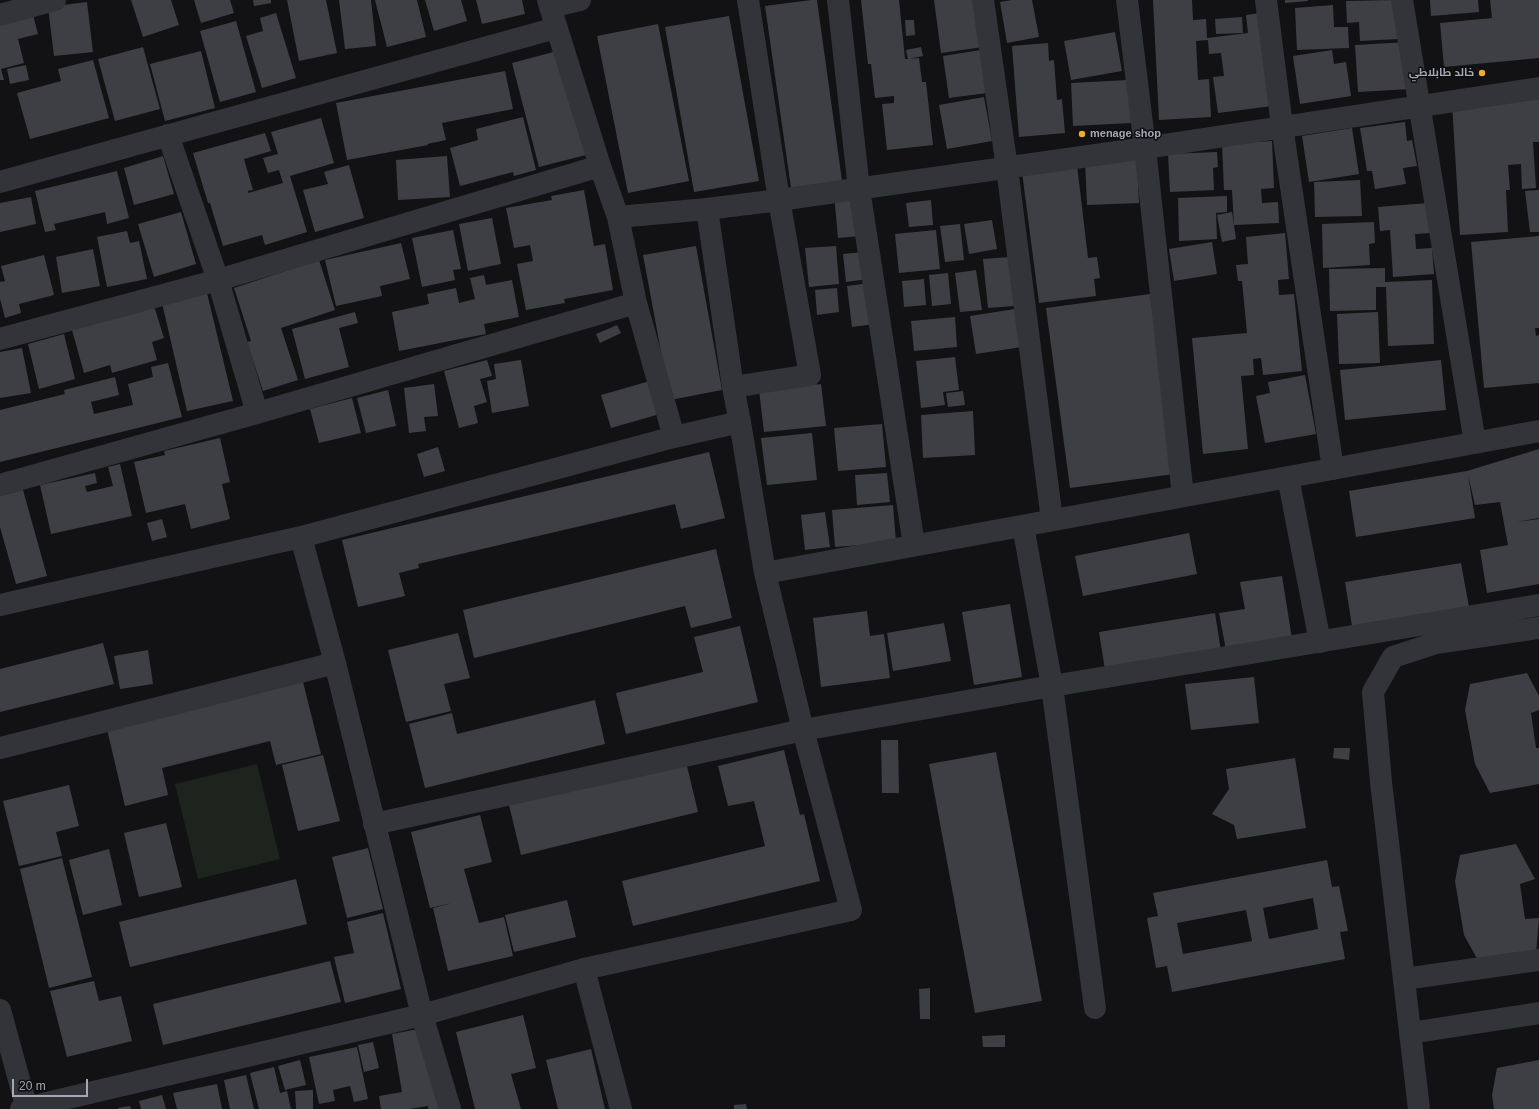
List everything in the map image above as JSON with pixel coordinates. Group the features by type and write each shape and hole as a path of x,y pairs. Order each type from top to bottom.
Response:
{"street":[{"path":"0,15 55,0"},
{"path":"580,0 549,3 600,166 618,217 636,303 674,437"},
{"path":"732,387 810,375 779,200 748,0"},
{"path":"838,0 859,189 914,545"},
{"path":"983,0 1007,168 1052,520"},
{"path":"1127,0 1145,148 1183,496"},
{"path":"1266,0 1282,126 1333,469"},
{"path":"1402,0 1475,443"},
{"path":"0,182 556,28"},
{"path":"618,217 707,209 859,189 1145,148 1539,88"},
{"path":"168,135 218,280 256,413"},
{"path":"0,339 218,280 600,166"},
{"path":"0,1010 25,1109 422,1015 584,969 851,910 803,730 765,573 740,422 732,387 707,209"},
{"path":"0,485 256,413 636,303"},
{"path":"0,605 301,537 674,437 740,422"},
{"path":"765,573 1539,431"},
{"path":"1288,477 1320,642"},
{"path":"1023,526 1052,686 1095,1008"},
{"path":"301,537 422,1015 450,1109"},
{"path":"374,824 803,730 1052,686 1539,604"},
{"path":"1419,1109 1381,782 1373,692 1393,657 1436,643 1539,628"},
{"path":"0,748 334,663"},
{"path":"1404,979 1539,960"},
{"path":"584,969 621,1109"},
{"path":"1410,1034 1539,1012"}],"shaded area":[{"path":"257,764 280,859 198,879 175,784"}],"building":[{"path":"131,0 171,0 179,25 143,37"},
{"path":"194,0 230,0 234,13 201,23"},
{"path":"253,0 271,0 271,3 254,6"},
{"path":"287,0 326,0 337,53 299,61"},
{"path":"339,0 371,0 376,46 345,49"},
{"path":"375,0 417,0 426,37 387,47"},
{"path":"425,0 461,0 467,21 434,31"},
{"path":"476,0 522,0 525,14 482,24"},
{"path":"817,0 843,188 792,195 765,6"},
{"path":"861,0 899,0 905,59 919,58 922,82 926,82 933,145 887,150 882,104 894,103 894,96 875,98 871,64 868,64"},
{"path":"934,0 977,0 983,47 941,53"},
{"path":"1012,0 1032,0 1039,37 1007,43 1000,2"},
{"path":"1153,0 1192,0 1193,20 1206,19 1207,38 1248,33 1246,15 1261,13 1272,106 1218,113 1213,77 1224,76 1221,53 1209,54 1208,40 1196,41 1198,80 1209,79 1211,117 1159,120"},
{"path":"1285,0 1308,0 1308,1 1285,3"},
{"path":"1397,0 1399,39 1360,41 1359,22 1347,23 1346,1"},
{"path":"1430,0 1478,0 1479,12 1431,16"},
{"path":"1490,0 1539,0 1539,58 1444,67 1440,23 1492,18"},
{"path":"87,2 93,52 54,56 48,7"},
{"path":"1333,5 1334,27 1348,27 1349,48 1297,50 1295,8"},
{"path":"276,13 296,78 262,88 246,36 263,31 260,18"},
{"path":"33,15 38,34 18,39 24,63 1,69 4,80 0,80 0,23"},
{"path":"729,16 759,181 694,192 665,27"},
{"path":"1242,17 1243,33 1216,34 1215,19"},
{"path":"905,20 914,20 915,35 906,36"},
{"path":"236,21 256,92 220,102 200,31"},
{"path":"658,24 689,181 628,193 597,36"},
{"path":"1115,32 1122,71 1071,80 1064,41"},
{"path":"1408,42 1410,89 1358,92 1355,45"},
{"path":"1048,43 1049,61 1054,60 1057,100 1062,99 1065,133 1019,137 1012,46"},
{"path":"143,47 160,109 115,121 98,59"},
{"path":"921,47 923,56 908,59 906,50"},
{"path":"981,50 987,93 949,98 943,56"},
{"path":"1332,50 1334,64 1346,62 1351,96 1300,104 1293,56"},
{"path":"201,51 215,108 165,121 150,64"},
{"path":"557,51 586,155 539,167 512,63"},
{"path":"93,60 109,118 30,139 17,93 61,81 58,69"},
{"path":"26,65 29,80 10,84 7,69"},
{"path":"505,71 513,109 442,123 446,140 427,144 428,145 347,160 336,103"},
{"path":"1128,80 1131,123 1073,126 1071,83"},
{"path":"1539,94 1539,142 1533,142 1536,188 1522,189 1521,164 1508,165 1510,190 1506,190 1508,232 1460,235 1452,103"},
{"path":"984,97 992,141 947,149 939,105"},
{"path":"523,117 536,170 514,176 513,172 460,186 450,148 478,140 476,129"},
{"path":"321,118 334,163 290,176 307,232 265,245 262,235 223,246 193,153 265,133 271,151 244,159 253,190 248,191 248,193 283,183 279,170 268,173 263,158 278,154 271,132"},
{"path":"1405,122 1407,141 1412,140 1417,166 1403,168 1406,184 1375,189 1372,171 1367,171 1360,128"},
{"path":"1352,128 1359,174 1309,182 1302,136"},
{"path":"1272,141 1274,188 1261,189 1262,203 1278,202 1279,223 1234,225 1232,190 1224,190 1222,144"},
{"path":"1217,152 1218,167 1213,168 1214,190 1170,192 1168,154"},
{"path":"163,156 174,194 134,205 124,168"},
{"path":"447,156 450,197 398,200 396,160"},
{"path":"1137,158 1139,203 1087,205 1085,160"},
{"path":"349,165 364,218 315,232 303,190 328,184 324,172"},
{"path":"1077,165 1088,258 1097,257 1100,278 1094,279 1096,296 1039,303 1022,172"},
{"path":"117,171 129,218 107,224 105,212 54,224 56,230 45,232 35,191"},
{"path":"1360,180 1362,216 1315,217 1314,182"},
{"path":"584,190 594,246 605,244 613,290 564,299 565,303 526,310 517,264 533,261 530,245 514,248 506,208 552,200 551,196"},
{"path":"1539,190 1539,232 1530,232 1525,191"},
{"path":"856,192 860,236 838,238 834,194"},
{"path":"1227,196 1227,212 1216,213 1217,239 1179,241 1178,198"},
{"path":"31,197 36,224 0,232 0,203"},
{"path":"931,200 933,225 909,227 906,203"},
{"path":"1428,203 1430,233 1415,234 1416,249 1432,248 1434,274 1393,277 1390,230 1380,231 1378,207"},
{"path":"181,212 196,264 154,277 138,224"},
{"path":"1232,212 1236,239 1222,242 1217,215"},
{"path":"492,218 501,264 468,271 459,224"},
{"path":"992,220 997,249 969,254 964,224"},
{"path":"1374,222 1375,243 1369,244 1370,265 1323,268 1322,224"},
{"path":"960,224 964,260 945,262 940,226"},
{"path":"453,230 461,269 453,270 455,280 422,287 412,238"},
{"path":"936,230 940,269 899,273 895,234"},
{"path":"127,231 130,243 139,241 147,279 107,287 97,237"},
{"path":"1285,233 1289,279 1278,280 1279,295 1294,294 1302,371 1263,375 1261,358 1253,359 1254,375 1241,376 1248,449 1203,454 1192,338 1247,333 1242,281 1238,281 1236,265 1248,264 1246,237"},
{"path":"1539,236 1539,328 1535,328 1536,336 1539,335 1539,383 1484,388 1471,242"},
{"path":"1212,242 1217,274 1174,281 1169,249"},
{"path":"401,243 410,279 380,286 382,296 336,306 325,260"},
{"path":"696,246 722,390 670,400 643,255"},
{"path":"836,246 839,284 809,287 805,248"},
{"path":"93,249 100,286 62,293 56,257"},
{"path":"865,252 868,279 846,282 843,254"},
{"path":"44,255 54,295 19,304 21,313 5,318 0,299 0,282 5,281 1,266"},
{"path":"1010,257 1014,306 988,308 983,259"},
{"path":"319,260 335,310 281,328 298,380 263,391 247,342 251,341 234,288"},
{"path":"1385,268 1385,282 1432,280 1434,344 1388,346 1386,287 1376,287 1376,310 1330,311 1329,269"},
{"path":"976,270 982,310 960,312 955,273"},
{"path":"948,273 951,304 932,306 929,275"},
{"path":"484,275 486,285 512,280 519,317 484,324 486,334 399,351 392,312 429,304 427,294 456,288 459,303 475,299 470,278"},
{"path":"924,279 926,305 904,307 902,281"},
{"path":"870,283 875,324 852,327 847,286"},
{"path":"837,288 839,312 817,315 815,290"},
{"path":"207,293 233,401 187,411 162,303"},
{"path":"1150,294 1174,474 1070,488 1046,308"},
{"path":"154,306 164,338 152,342 157,360 112,373 110,365 84,373 72,330"},
{"path":"1015,309 1022,347 976,354 970,316"},
{"path":"355,312 358,323 339,328 349,367 305,379 292,329"},
{"path":"1378,312 1380,363 1339,364 1337,314"},
{"path":"955,317 957,347 914,351 911,321"},
{"path":"617,325 621,333 600,343 596,334"},
{"path":"64,334 75,379 39,389 28,344"},
{"path":"22,348 31,393 0,398 0,352"},
{"path":"955,357 959,390 943,392 945,405 921,408 916,361"},
{"path":"487,360 492,376 480,379 487,402 474,406 478,423 459,428 444,371"},
{"path":"521,360 529,406 492,413 487,381 496,379 494,364"},
{"path":"1441,360 1446,410 1345,420 1340,370"},
{"path":"168,363 182,417 0,462 0,410 65,394 64,390 115,377 119,395 91,402 94,414 133,405 128,384 153,377 151,367"},
{"path":"1305,375 1316,434 1265,443 1256,396 1270,393 1268,382"},
{"path":"650,381 660,414 611,428 601,395"},
{"path":"434,384 438,416 424,417 426,431 409,433 404,388"},
{"path":"821,384 826,426 764,432 759,390"},
{"path":"388,390 396,426 366,433 357,398"},
{"path":"963,391 965,405 948,407 946,393"},
{"path":"352,398 361,433 319,443 310,409"},
{"path":"973,411 975,455 923,458 921,415"},
{"path":"882,424 886,467 838,471 834,428"},
{"path":"812,433 817,480 767,485 761,438"},
{"path":"220,438 230,482 222,484 230,519 191,529 185,504 146,513 134,462 165,455 164,451"},
{"path":"438,447 445,471 424,477 417,454"},
{"path":"1539,449 1539,518 1516,522 1539,519 1539,584 1487,593 1480,550 1508,545 1500,502 1475,505 1468,475 1475,518 1356,537 1349,491 1467,471"},
{"path":"709,452 725,518 681,529 675,504 418,564 419,568 399,573 405,596 358,607 342,540"},
{"path":"120,464 132,516 51,534 40,485 95,473 97,483 85,486 87,492 113,486 108,467"},
{"path":"887,473 890,502 857,505 855,475"},
{"path":"23,490 47,576 16,584 0,527 0,496"},
{"path":"893,505 896,542 835,547 832,510"},
{"path":"825,512 830,547 805,550 801,515"},
{"path":"162,519 167,537 152,541 147,523"},
{"path":"1189,533 1197,574 1083,596 1075,556"},
{"path":"716,549 732,618 691,628 685,606 474,658 463,610"},
{"path":"1461,563 1469,607 1352,626 1345,582"},
{"path":"1282,576 1292,639 1226,650 1219,613 1245,609 1240,582"},
{"path":"1010,604 1022,677 974,685 962,612"},
{"path":"867,611 870,636 884,634 890,678 821,687 813,618"},
{"path":"1215,613 1221,651 1105,670 1099,632"},
{"path":"944,623 951,661 893,671 887,633"},
{"path":"740,626 758,702 626,734 616,693 703,672 694,637"},
{"path":"458,633 470,678 444,684 451,711 406,722 388,650"},
{"path":"103,643 114,684 0,712 0,669"},
{"path":"148,650 153,684 120,689 114,656"},
{"path":"1527,673 1539,696 1539,710 1531,713 1536,748 1539,748 1539,784 1490,793 1475,764 1465,710 1470,684"},
{"path":"1254,677 1259,723 1191,730 1185,684"},
{"path":"302,678 321,754 276,765 270,741 162,768 168,795 125,806 106,725"},
{"path":"595,700 605,744 425,788 409,724 452,713 457,734"},
{"path":"881,740 898,740 899,793 882,793"},
{"path":"1334,748 1350,748 1349,760 1333,758"},
{"path":"784,750 800,815 804,814 820,881 633,926 622,881 765,846 754,801 728,806 718,766"},
{"path":"996,752 1042,1001 975,1013 929,764"},
{"path":"323,755 340,821 298,831 282,765"},
{"path":"1295,758 1306,828 1237,839 1234,825 1212,814 1229,789 1226,769"},
{"path":"686,762 698,812 521,855 509,805"},
{"path":"69,785 79,826 56,832 62,856 19,866 3,801"},
{"path":"480,815 492,862 464,869 479,923 504,917 513,956 448,971 433,908 452,903 430,908 411,832"},
{"path":"166,823 182,887 139,897 124,833"},
{"path":"1516,844 1535,879 1520,884 1525,919 1539,918 1536,954 1480,964 1464,935 1455,881 1460,855"},
{"path":"368,848 383,909 347,918 332,857"},
{"path":"109,849 122,905 83,915 69,860"},
{"path":"62,858 92,977 49,988 20,869"},
{"path":"1327,860 1332,887 1339,886 1348,931 1340,932 1345,959 1172,992 1167,966 1156,968 1147,918 1158,916 1153,893","holes":["1313,898 1318,929 1269,939 1263,908","1246,910 1252,941 1183,954 1177,923"]},
{"path":"296,879 307,924 130,967 119,922"},
{"path":"567,900 576,937 514,952 505,915"},
{"path":"383,913 401,989 345,1003 334,957 354,953 347,922"},
{"path":"330,961 341,1002 163,1045 153,1004"},
{"path":"94,981 99,1001 121,996 132,1041 67,1057 50,991"},
{"path":"930,988 930,1019 920,1019 919,989"},
{"path":"523,1015 536,1068 511,1074 521,1109 475,1109 456,1032"},
{"path":"424,1028 439,1109 428,1109 428,1106 409,1109 381,1109 379,1096 402,1092 392,1034"},
{"path":"1005,1035 1005,1047 983,1047 982,1036"},
{"path":"373,1042 379,1068 364,1072 358,1045"},
{"path":"357,1047 368,1099 354,1102 350,1086 333,1090 335,1101 319,1104 309,1057"},
{"path":"591,1049 605,1109 558,1109 546,1060"},
{"path":"300,1060 306,1085 285,1090 278,1066"},
{"path":"1539,1060 1539,1109 1494,1109 1492,1095 1497,1068"},
{"path":"274,1067 280,1093 287,1091 291,1109 259,1109 250,1073"},
{"path":"246,1075 254,1109 230,1109 224,1080"},
{"path":"217,1084 222,1109 177,1109 173,1093"},
{"path":"313,1090 313,1109 296,1109 295,1091"},
{"path":"162,1095 166,1109 141,1109 139,1101"},
{"path":"746,1104 747,1109 734,1109 734,1105"},
{"path":"130,1106 131,1109 118,1109 118,1108"}],"place":[{"name":"خالد طابلاطي","path":"1482,73"},
{"name":"menage shop","path":"1082,134"}]}
